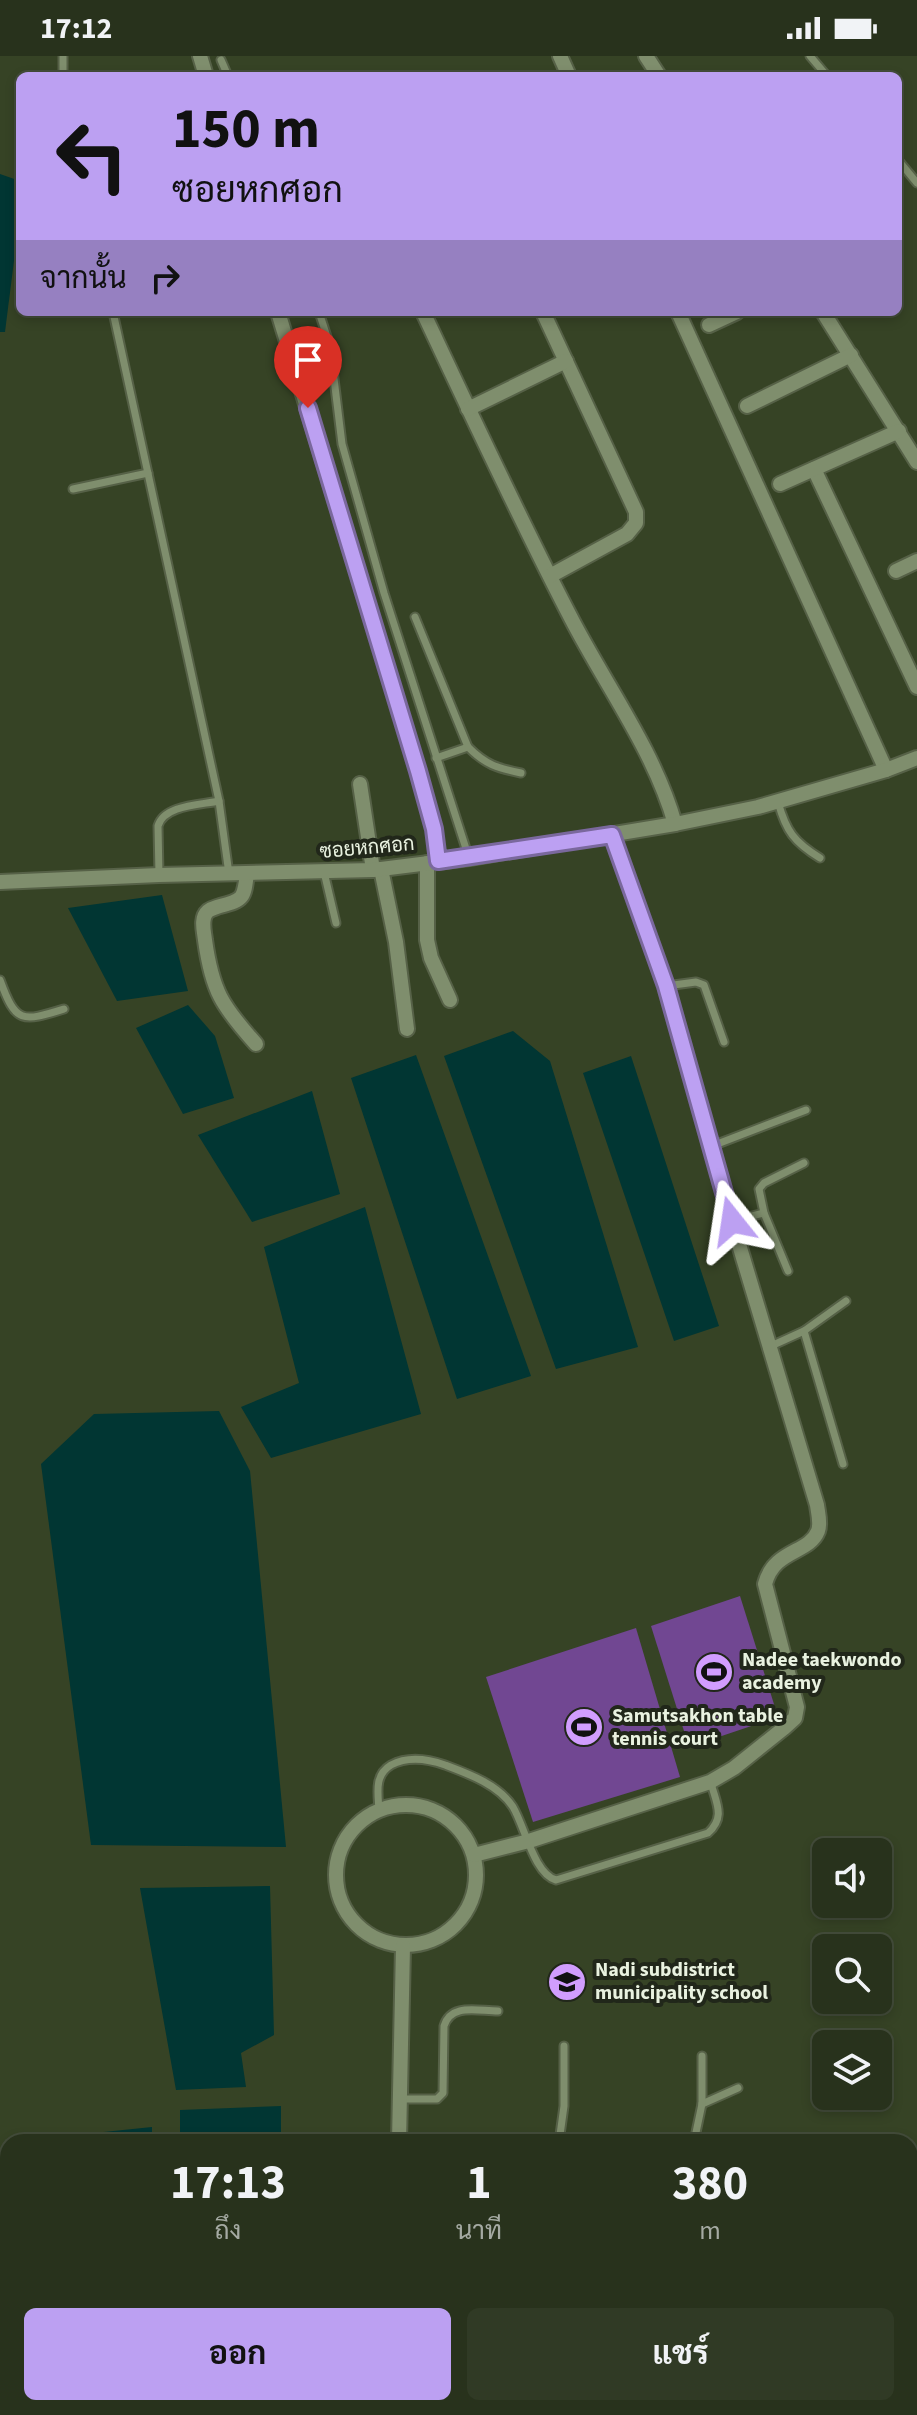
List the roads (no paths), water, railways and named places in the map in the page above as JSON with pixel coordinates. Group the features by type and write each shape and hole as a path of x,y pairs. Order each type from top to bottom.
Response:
{"street":[{"path":"279,316 434,829 427,940 431,958 450,1000"},
{"path":"425,316 550,576 631,724 665,793 673,817"},
{"path":"545,316 636,512 636,523 627,534 550,576"},
{"path":"680,316 883,763"},
{"path":"709,325 728,316"},
{"path":"826,316 917,462"},
{"path":"747,406 851,355"},
{"path":"468,409 566,361"},
{"path":"780,484 899,431"},
{"path":"814,469 917,687"},
{"path":"896,571 917,561"},
{"name":"ซอยหกศอก","path":"0,882 159,869 324,872 612,835 673,817 778,802 883,763 917,758"},
{"path":"360,784 367,834 394,929 407,1029"},
{"path":"474,1855 529,1841 710,1782 734,1768 784,1728 795,1718 797,1707 765,1584 767,1574 776,1562 817,1534 820,1522 812,1483 732,1221 666,986 612,835"},
{"path":"247,873 244,895 240,900 210,909 205,914 203,924 208,963 216,990 230,1016 256,1044"},
{"path":"405,1805 430,1809 462,1832 474,1855 474,1895 461,1919 441,1937 403,1946 376,1939 347,1912 337,1887 341,1847 357,1825 379,1810 405,1805"},
{"path":"399,2134 403,1946"}],"lane":[{"path":"810,56 824,72"},
{"path":"221,60 226,72"},
{"path":"902,165 917,183"},
{"path":"114,316 219,801 228,868"},
{"path":"320,316 330,346 342,444 384,593 467,852"},
{"path":"73,489 148,473"},
{"path":"415,617 468,747 495,768 521,773"},
{"path":"436,758 468,747"},
{"path":"159,869 159,820 166,813 219,801"},
{"path":"778,802 784,823 794,839 820,858"},
{"path":"324,872 336,923"},
{"path":"0,980 13,1010 25,1018 33,1019 64,1009"},
{"path":"666,986 696,982 704,985 724,1042"},
{"path":"712,1146 806,1110"},
{"path":"788,1271 764,1213 759,1189 764,1183 804,1163"},
{"path":"732,1221 764,1213"},
{"path":"771,1346 804,1331 846,1301"},
{"path":"804,1331 843,1464"},
{"path":"379,1810 377,1785 384,1769 396,1762 416,1758 469,1773 496,1789 512,1806 541,1868 548,1878 556,1880 708,1833 717,1825 719,1813 710,1782"},
{"path":"399,2099 437,2099 443,2093 444,2026 447,2016 454,2011 498,2011"},
{"path":"560,2134 564,2106 564,2046"},
{"path":"696,2134 702,2104 702,2056"},
{"path":"702,2104 738,2088"}],"water":[{"path":"0,174 16,180 16,245 5,332 0,332"},
{"path":"162,895 188,991 117,1001 68,908"},
{"path":"188,1005 215,1036 234,1098 183,1114 136,1028"},
{"path":"513,1031 550,1061 638,1347 556,1369 444,1056"},
{"path":"416,1055 531,1376 457,1399 351,1078"},
{"path":"631,1056 719,1326 674,1341 583,1073"},
{"path":"312,1091 340,1194 252,1222 198,1135"},
{"path":"365,1207 421,1414 271,1458 241,1407 299,1383 264,1247"},
{"path":"219,1411 250,1471 286,1847 91,1845 41,1464 94,1414"},
{"path":"270,1886 274,2035 241,2053 246,2087 176,2090 140,1888"},
{"path":"281,2106 281,2134 180,2134 180,2110"},
{"path":"152,2127 152,2134 84,2134"}],"place":[{"name":"Nadee taekwondo academy","path":"714,1672"},
{"name":"Samutsakhon table tennis court","path":"584,1727"},
{"name":"Nadi subdistrict municipality school","path":"567,1982"}]}
